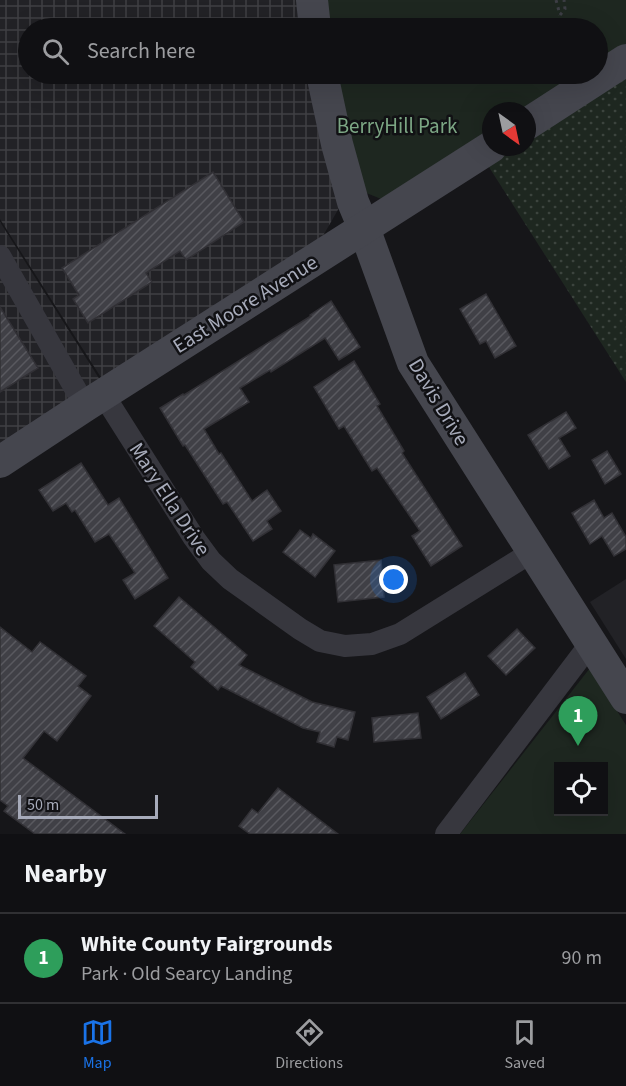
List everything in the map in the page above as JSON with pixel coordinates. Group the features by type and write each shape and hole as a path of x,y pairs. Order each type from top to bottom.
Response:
{"street":[{"path":"312,0 314,18"},
{"path":"608,72 626,60"},
{"name":"Davis Drive","path":"324,84 353,202 413,363 626,698"},
{"path":"536,118 589,84"},
{"name":"East Moore Avenue","path":"0,462 482,153"},
{"name":"Mary Ella Drive","path":"0,256 94,400 211,561 230,579 300,630 320,641 345,646 372,644 400,634 532,552"},
{"path":"446,834 591,643"}],"path":[{"path":"556,0 560,15 565,9 564,0"}],"shaded area":[{"path":"0,0 302,0 303,18 18,18 18,84 310,84 339,208 320,241 102,379 0,219"},
{"path":"0,222 100,380 0,450"},
{"path":"626,579 626,659 590,602"}],"green space":[{"path":"324,0 626,0 626,44 608,56 608,18 325,18"},
{"path":"626,75 626,382 487,164 500,156 536,156 536,133"},
{"name":"BerryHill Park","path":"336,84 563,84 534,102 482,102 482,135 381,199 364,192"},
{"path":"590,668 626,725 626,834 460,834"}],"building":[{"path":"213,172 244,222 186,260 180,251 146,273 152,282 88,323 73,299 79,295 62,268"},
{"path":"486,294 516,346 495,358 486,341 480,344 460,309"},
{"path":"331,301 360,347 339,360 325,338 271,372 270,370 240,388 249,402 204,429 252,501 267,490 281,511 267,521 272,529 253,541 227,502 223,504 160,408 311,316"},
{"path":"0,307 38,368 0,392"},
{"path":"354,361 380,404 377,406 404,451 402,453 462,546 431,566 412,536 420,531 377,468 372,471 344,426 339,429 314,387"},
{"path":"566,412 576,428 559,438 570,456 549,469 528,435"},
{"path":"607,451 621,474 605,484 592,460"},
{"path":"81,463 108,505 119,498 168,578 135,599 123,580 135,573 109,534 95,542 75,510 72,512 66,503 53,511 39,490"},
{"path":"594,500 604,518 612,513 626,537 626,549 614,556 602,536 590,544 572,513"},
{"path":"300,530 311,538 313,534 335,551 315,577 283,552"},
{"path":"381,560 384,597 338,602 334,565"},
{"path":"179,597 247,655 239,665 312,702 355,712 348,740 337,737 334,747 317,742 320,732 303,728 221,686 218,690 191,667 195,662 154,626"},
{"path":"0,627 32,652 40,642 86,676 78,686 91,696 57,741 44,731 23,758 125,834 35,834 4,811 8,806 0,800"},
{"path":"517,629 535,648 506,675 488,656"},
{"path":"465,673 479,695 441,719 427,697"},
{"path":"418,713 421,738 374,742 372,718"},
{"path":"278,788 338,834 250,834 239,826 252,809 258,813"}],"place":[{"name":"White County Fairgrounds","path":"578,746"}]}
